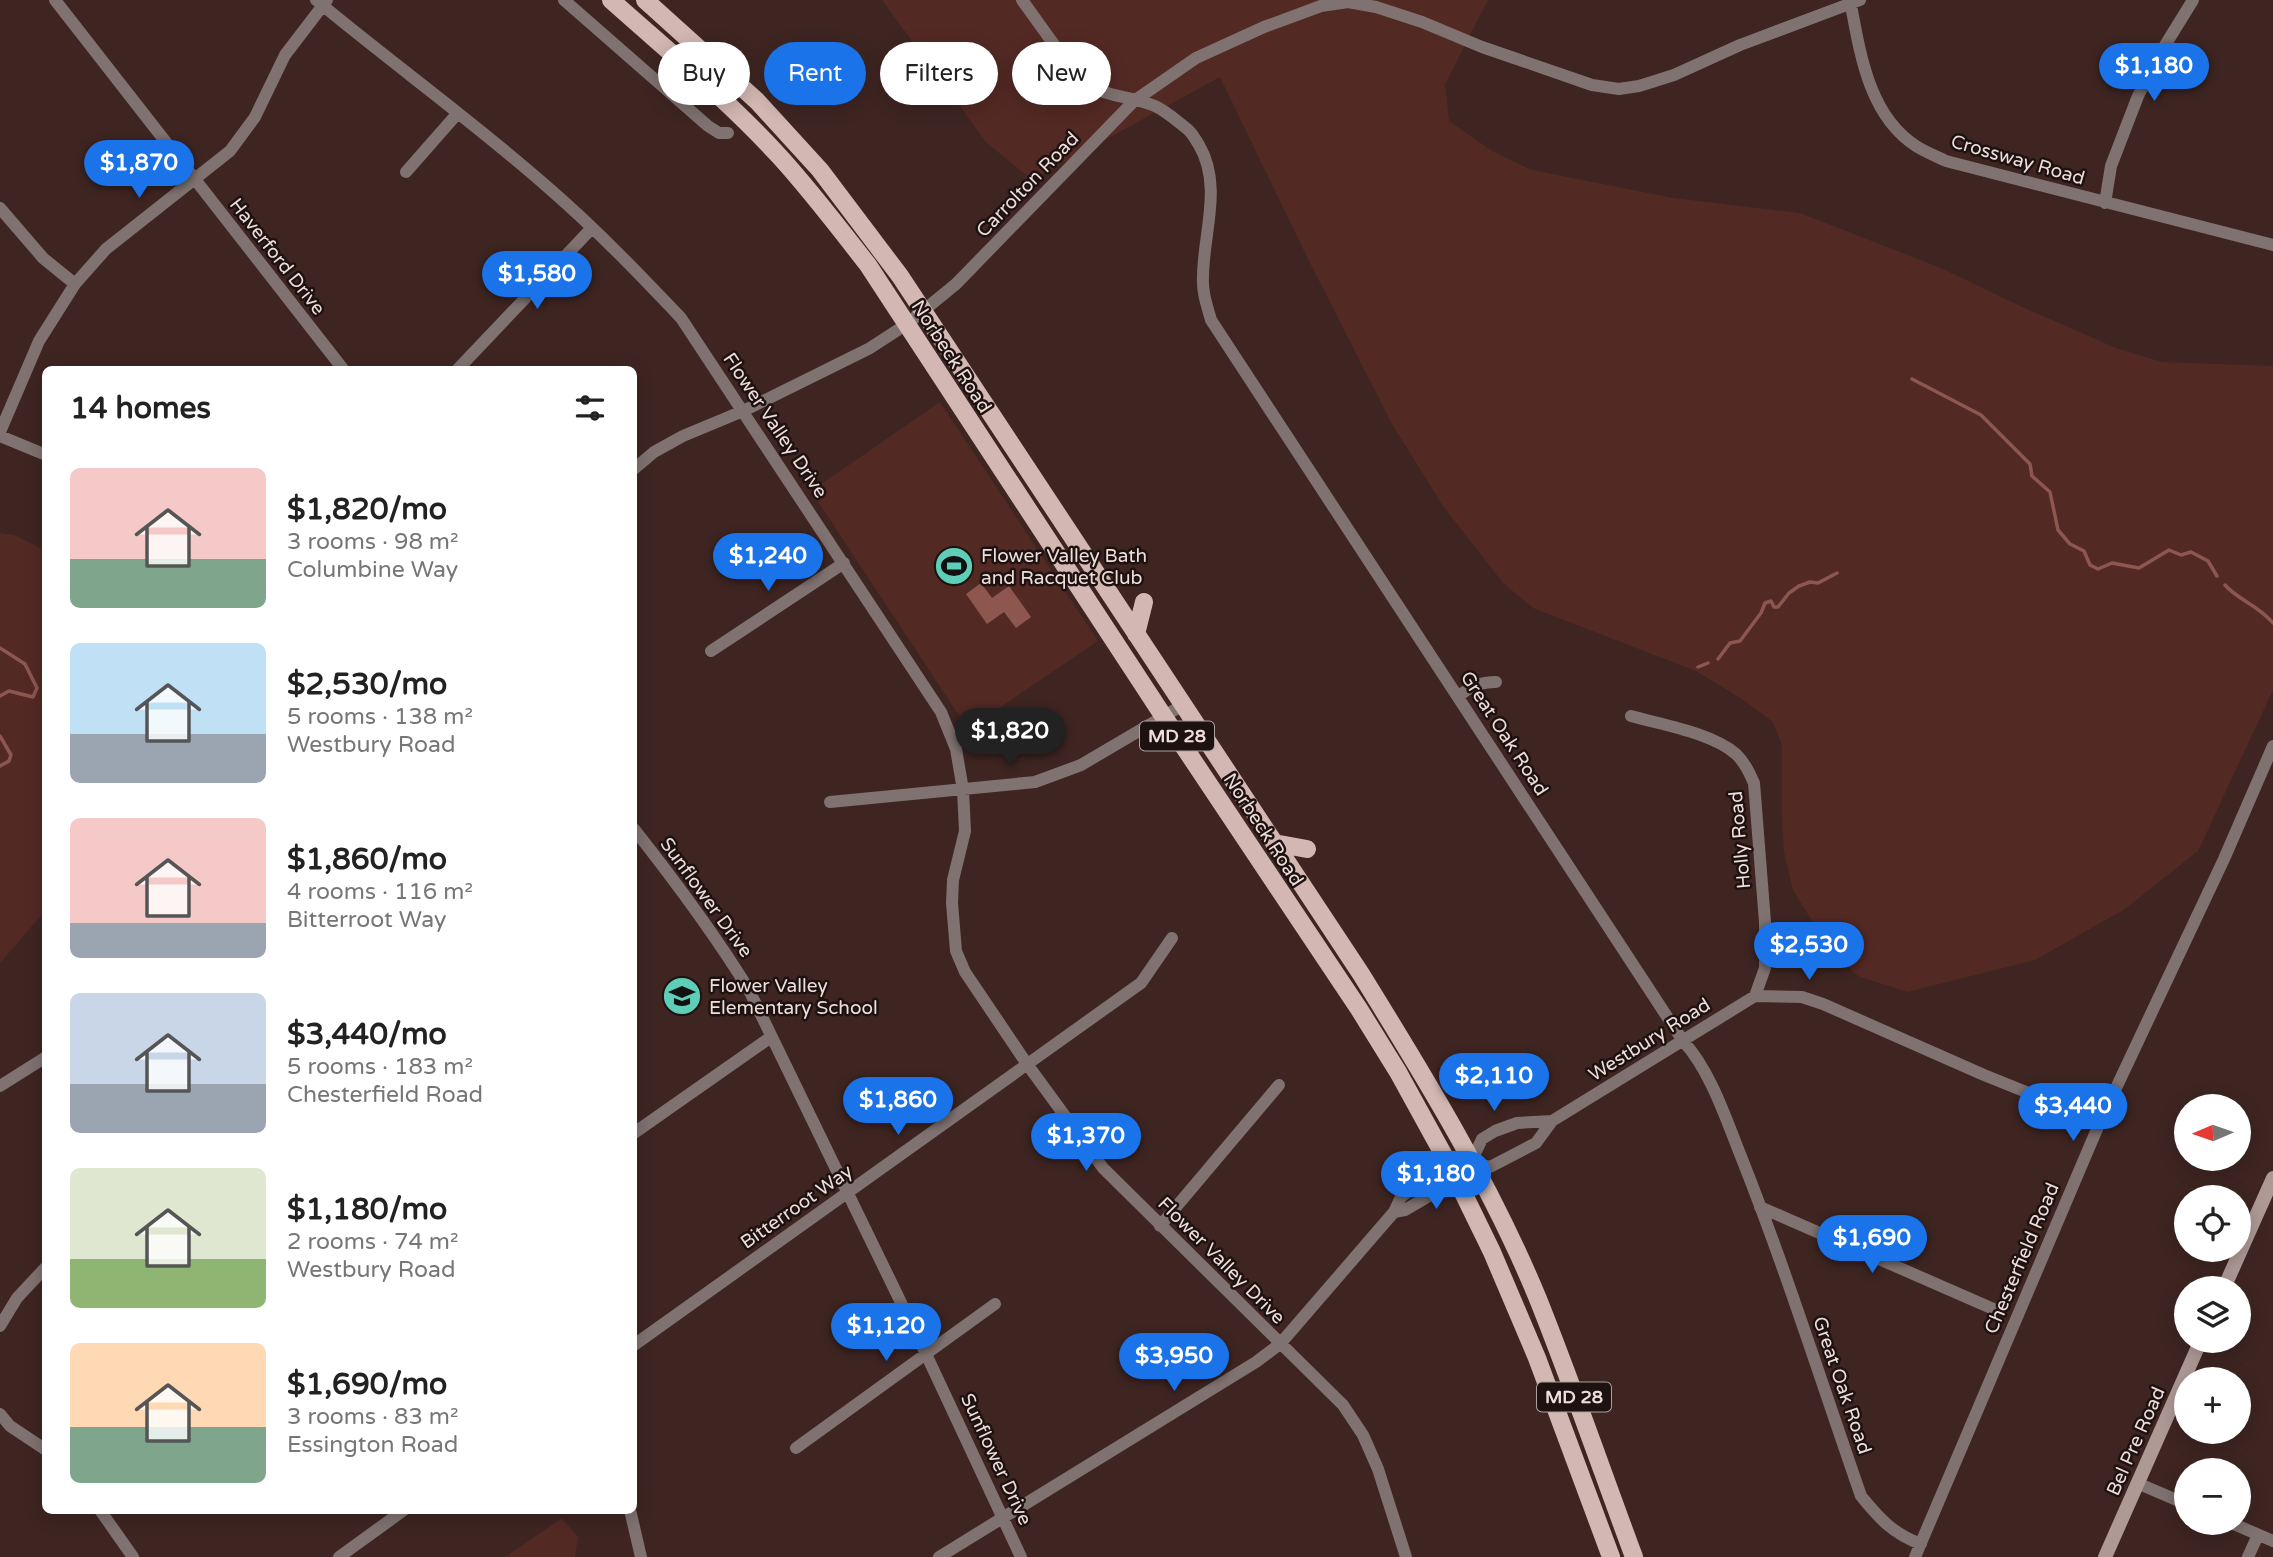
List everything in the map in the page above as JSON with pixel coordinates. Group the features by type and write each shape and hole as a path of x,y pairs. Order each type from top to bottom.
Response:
{"main road":[{"name":"Norbeck Road","path":"611,0 710,87 779,156 868,265 1359,1010 1398,1072 1493,1252 1537,1358 1611,1557"},
{"name":"Norbeck Road","path":"645,0 757,101 820,170 900,276 1361,974 1424,1076 1496,1209 1537,1298 1634,1557"},
{"path":"677,28 699,27"},
{"path":"1136,634 1144,602"},
{"path":"1274,843 1307,849"},
{"path":"2231,1276 2267,1209 2273,1178"},
{"name":"Bel Pre Road","path":"2105,1557 2195,1353"}],"street":[{"name":"Haverford Drive","path":"55,0 340,366"},
{"path":"564,0 708,126 719,133 728,133"},
{"name":"Great Oak Road","path":"1022,0 1082,81 1101,93 1156,106 1189,130 1204,155 1210,174 1211,194 1203,277 1204,296 1211,320 1690,1049 1719,1101 1760,1207 1861,1496 1880,1520 1908,1539 1921,1544"},
{"path":"2105,203 2111,166 2138,96 2193,0"},
{"name":"Carrolton Road","path":"637,466 654,452 683,436 743,411 870,348 907,324 956,284 1134,101 1196,58 1264,27 1321,6 1348,2 1376,7 1422,22 1482,47 1592,85 1619,89 1640,86 1674,75 1740,45 1854,1"},
{"name":"Crossway Road","path":"1854,1 1863,68 1883,114 1915,145 1946,161 2273,245"},
{"path":"42,453 0,434 39,341 75,284 106,249 194,181 230,151 245,134 256,117 285,55 322,2"},
{"name":"Flower Valley Drive","path":"322,2 545,184 681,318 942,712 956,749 963,790 965,831 953,880 956,951 978,995 1103,1168 1343,1405 1363,1436 1378,1469 1406,1557"},
{"path":"406,172 457,114"},
{"path":"0,208 43,258 75,284"},
{"path":"461,366 592,229"},
{"path":"711,651 844,563"},
{"path":"1459,696 1468,688 1482,682 1496,682"},
{"path":"830,802 1035,782 1081,765 1182,705"},
{"name":"Holly Road","path":"1631,716 1712,740 1735,753 1747,766 1754,783 1765,922 1765,968 1755,996"},
{"name":"Chesterfield Road","path":"1915,1557 2100,1122 2224,859 2273,746"},
{"name":"Sunflower Drive","path":"637,833 685,893 749,990 926,1354 1021,1557"},
{"name":"Bitterroot Way","path":"637,1343 1140,983 1172,938"},
{"path":"1755,996 1802,997 1823,1004 1984,1075 2081,1114"},
{"name":"Westbury Road","path":"1471,1162 1490,1167 1536,1143 1552,1121 1755,996"},
{"path":"637,1131 771,1037"},
{"path":"0,1087 42,1060"},
{"path":"1160,1226 1279,1085"},
{"name":"Westbury Road","path":"939,1557 1256,1362 1280,1344 1394,1212 1401,1197 1434,1173 1453,1172 1471,1162 1482,1139 1494,1131 1517,1123 1552,1121"},
{"path":"1760,1207 1998,1311"},
{"path":"0,1326 17,1298 42,1271"},
{"path":"796,1448 995,1304"},
{"path":"0,1415 10,1426 42,1447"},
{"path":"2137,1483 2174,1499"},
{"path":"103,1514 133,1557"},
{"path":"339,1557 398,1514"},
{"path":"630,1514 641,1557"},
{"path":"2251,1532 2273,1541"},
{"path":"2248,1557 2258,1535"}],"shaded area":[{"path":"882,0 1488,0 1445,84 1449,121 1492,151 1532,170 1673,198 1800,213 1941,268 2116,348 2162,362 2273,366 2273,690 2198,851 2125,909 2035,960 1907,992 1858,976 1842,962 1821,935 1793,890 1784,852 1782,745 1773,722 1696,671 1533,608 1503,583 1443,506 1392,424 1220,77 1032,180 986,142 959,105 998,105 998,42 913,42"},
{"name":"Flower Valley Bath and Racquet Club","path":"940,402 1098,641 968,729 811,491"},
{"path":"0,533 14,535 42,549 42,915 0,963"},
{"path":"981,583 992,598 1009,586 1031,617 1016,628 1004,612 987,624 966,594"},
{"path":"562,1518 578,1537 575,1557 505,1557"}],"waterway":[{"path":"1912,379 1981,415 2030,464 2032,476 2050,492 2058,530 2070,544 2084,551 2090,565 2098,569 2112,563 2139,568 2169,550 2181,555 2191,552 2208,561 2217,576"},
{"path":"1718,659 1730,643 1740,641 1761,613 1765,603 1771,601 1774,607 1778,607 1789,593 1799,586 1810,582 1818,583 1837,573"},
{"path":"2225,585 2273,623"},
{"path":"0,648 25,664 37,688 33,697 9,691 0,696"},
{"path":"1698,667 1708,663"},
{"path":"0,736 11,755 9,761 0,766"}],"place":[{"name":"Flower Valley Bath and Racquet Club","path":"954,566"},
{"name":"Flower Valley Elementary School","path":"682,996"}]}
